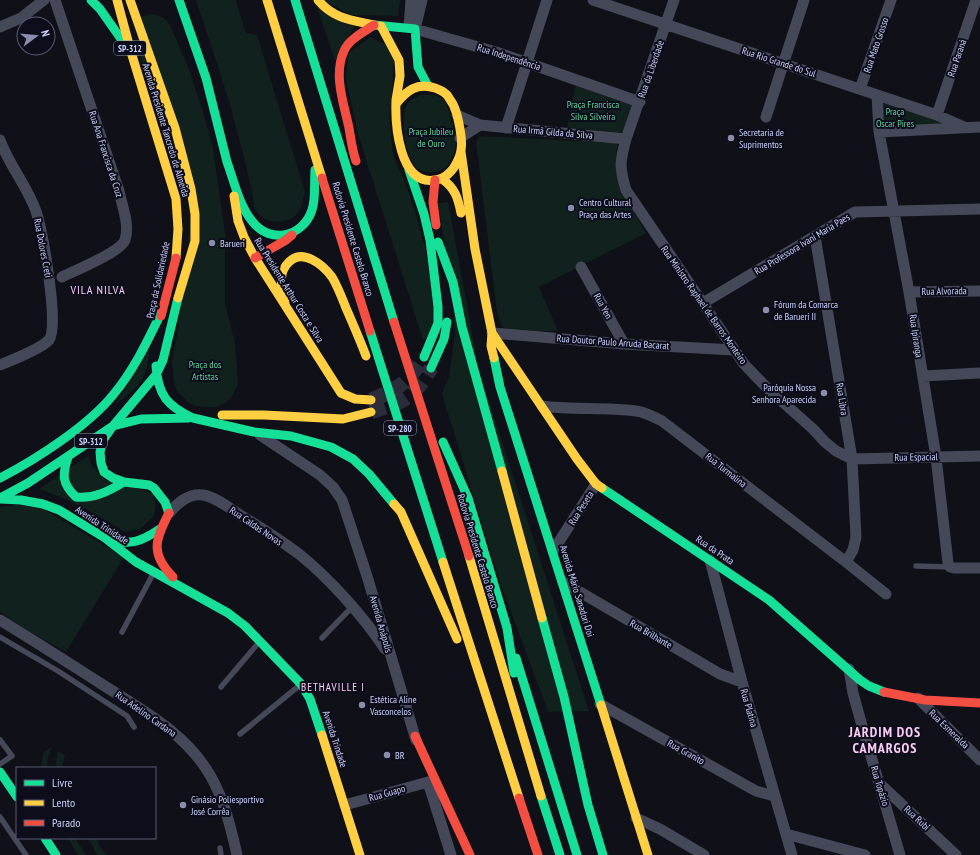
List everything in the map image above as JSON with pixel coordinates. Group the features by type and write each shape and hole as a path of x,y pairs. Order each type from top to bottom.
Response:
{"main road":[{"path":"91,0 131,52"},
{"name":"Avenida Presidente Tancredo de Almeida","path":"117,0 131,52 176,199 178,220"},
{"path":"130,0 175,128 191,189 195,214 195,241 174,312 163,360 156,375"},
{"path":"179,0 206,78 227,162 252,222 261,231 272,236 284,236 296,232"},
{"name":"Rodovia Presidente Castelo Branco","path":"267,0 417,483 538,855"},
{"name":"Rodovia Presidente Castelo Branco","path":"295,0 389,308 469,555 528,754 560,855"},
{"name":"Rua Independência","path":"318,0 322,6 334,15 378,25 412,28"},
{"path":"359,172 344,103 340,76 341,60 344,50 360,34 378,25 391,42 400,66 396,104 400,149 408,167 427,227 438,307 438,322 424,357"},
{"path":"396,104 410,83 408,54 412,28"},
{"path":"412,28 418,67 428,86"},
{"path":"410,83 441,89 449,96 457,115 475,249 492,333"},
{"path":"431,368 444,339 447,327 447,310 432,203 432,193 439,180 455,168 461,152"},
{"path":"255,258 286,240 305,222 312,209 315,156"},
{"name":"Rua Presidente Arthur Costa e Silva","path":"227,162 238,221 244,237 255,258 341,393 355,399 371,400"},
{"path":"408,167 421,179 439,180 451,184 458,199 464,227 475,249"},
{"name":"Praça da Solidariedade","path":"178,220 178,246 173,276 162,311 155,363 156,375 166,399 173,408 193,418"},
{"path":"438,242 453,282 462,327 564,697 588,805 603,855"},
{"path":"285,304 281,284 283,270 287,264 297,257 304,257 320,264 328,272 336,285 371,368"},
{"path":"385,261 390,283 389,308"},
{"name":"SP-312","path":"0,478 15,470 75,430 104,406 119,389 134,367 162,311"},
{"name":"Rua da Prata","path":"492,333 577,459 596,484 769,600 860,680 872,688 891,694 980,704"},
{"name":"Avenida Mário Sanadori Doi","path":"492,333 491,346 500,387 563,582 648,855"},
{"name":"Rodovia Presidente Castelo Branco","path":"405,357 468,498 577,855"},
{"path":"500,387 509,375 520,374"},
{"name":"SP-312","path":"113,426 156,375"},
{"path":"377,382 417,483"},
{"name":"SP-312","path":"0,499 28,483 113,426 124,422 137,419 193,418 222,415 264,415 343,419 371,412"},
{"path":"193,418 254,432 291,436 331,447 353,459 369,474 401,512 460,648 492,711"},
{"path":"113,426 103,440 100,452 104,472 113,478 124,482 149,485 154,488 162,498 169,513"},
{"path":"68,457 64,468 63,477 66,486 76,497 84,499 96,496 124,482"},
{"name":"Rodovia Presidente Castelo Branco","path":"417,483 460,648"},
{"name":"Avenida Trinidade","path":"0,499 21,500 59,510 105,538 136,562 185,588"},
{"name":"Rua Caldas Novas","path":"169,513 160,530 157,556 165,571 185,588"},
{"path":"105,538 117,542 138,542 160,530"},
{"name":"Avenida Trindade","path":"185,588 228,613 245,626 301,684 310,699 317,718 360,855"},
{"name":"Rodovia Presidente Castelo Branco","path":"507,628 528,754"},
{"path":"414,736 446,801 470,855"},
{"path":"0,772 16,796"},
{"path":"46,839 56,855"}],"street":[{"path":"0,27 21,18 44,0"},
{"name":"Rua Ana Francisca da Cruz","path":"54,0 119,191 125,218 126,232 124,242 114,250 62,276"},
{"path":"411,0 412,28"},
{"path":"412,28 422,0"},
{"path":"506,128 547,0"},
{"name":"Rua Rio Grande do Sul","path":"593,0 937,115 964,128"},
{"name":"Rua da Liberdade","path":"626,139 674,0"},
{"path":"766,117 804,0"},
{"name":"Rua Mato Grosso","path":"860,89 891,0"},
{"name":"Rua Paraná","path":"937,115 976,0"},
{"name":"Rua Independência","path":"412,28 496,52 640,102"},
{"name":"Rua Ipiranga","path":"877,95 879,132 909,292 936,457 948,562 955,567"},
{"name":"Rua Irmã Gilda da Silva","path":"457,115 480,125 626,139"},
{"path":"460,138 480,125"},
{"path":"879,132 980,127"},
{"name":"Rua Ministro Raphael de Barros Monteiro","path":"626,139 620,160 626,190 734,350 744,364 767,388 813,429 825,442 836,451 852,459"},
{"name":"Rua Dolores Creti","path":"0,143 35,210 42,233 49,281 53,330 49,340 40,346 0,365"},
{"name":"Rua Professora Ivani Maria Paes","path":"703,303 855,212 980,209"},
{"name":"Rua Libra","path":"815,236 852,459 856,537 853,550 846,562"},
{"name":"Rua Yen","path":"581,267 624,344"},
{"name":"Rua Alvorada","path":"909,292 980,290"},
{"name":"Rua Doutor Paulo Arruda Bacarat","path":"492,333 624,344 734,350"},
{"path":"923,376 980,373"},
{"name":"Rua Turmalina","path":"542,406 557,408 637,411 662,421 886,594"},
{"name":"Avenida Anápolis","path":"254,432 320,475 333,487 342,500 367,576 451,855"},
{"name":"Rua Espacial","path":"852,459 980,456"},
{"name":"Rua Peseta","path":"553,551 596,484"},
{"name":"Rua Caldas Novas","path":"169,513 181,500 191,496 202,495 214,499 247,519 298,554 321,574 373,631 391,659"},
{"name":"Rua Platina","path":"710,560 742,682 792,855"},
{"path":"955,567 980,568"},
{"name":"Rua Brilhante","path":"563,582 720,674 742,682"},
{"name":"Rua Adelino Cardana","path":"0,620 136,706 166,726 182,740 198,757 217,788 226,813 237,855"},
{"name":"Rua Topázio","path":"849,669 855,700 900,855"},
{"name":"Rua Esmeralda","path":"918,698 980,760"},
{"name":"Rua Granito","path":"600,704 756,791 774,796"},
{"name":"Rua Guapo","path":"345,805 428,782"},
{"name":"Rua Rubi","path":"878,782 956,855"},
{"path":"636,818 676,838 704,855"},
{"path":"786,834 865,855"}],"lane":[{"path":"916,566 955,567"},
{"path":"122,632 154,572"},
{"path":"322,638 352,607"},
{"path":"0,637 58,671 127,716 134,727"},
{"path":"221,687 260,641"},
{"path":"240,734 301,684"},
{"path":"0,740 12,756 0,764"},
{"path":"0,817 26,855"},
{"path":"220,848 221,855"}],"green space":[{"path":"196,0 236,0 245,31 247,33 257,35 305,192 299,212 292,218 281,222 274,222 263,218 255,209 252,191 231,109"},
{"path":"324,0 400,0 398,16 350,15"},
{"path":"317,7 355,26 335,61"},
{"name":"Praça dos Artistas","path":"152,14 162,17 170,25 189,69 213,148 225,233 225,304 235,342 238,384 231,398 217,407 196,406 189,403 177,391 174,382 172,361 178,329 191,219 177,155 148,89 134,22 140,17"},
{"path":"370,37 385,44 394,57 392,96 389,117 393,155 403,177 415,211 426,251 435,319 427,338 423,340 358,134 346,79 348,54"},
{"name":"Praça Francisca Silva Silveira","path":"576,84 627,100 632,105 624,131 619,133 567,127"},
{"name":"Praça Jubileu de Ouro","path":"421,95 431,95 441,98 447,105 453,125 456,141 453,156 446,167 437,172 426,172 416,167 411,160 406,144 404,125 405,108 409,102"},
{"name":"Praça Oscar Pires","path":"879,99 949,123 883,130"},
{"path":"479,136 617,143 617,167 620,188 646,233 539,287 558,331 507,331 502,326 497,313 476,142"},
{"path":"448,202 479,370 589,711 548,712 501,585 442,394 449,376 455,333 452,289 438,203"},
{"path":"150,348 146,368 141,381 131,392 115,405"},
{"path":"88,456 92,466 105,480 153,493 156,507 154,516 140,529 125,532 84,508 39,489"},
{"path":"20,504 40,507 124,557 66,652 27,630 0,612 0,507"},
{"path":"52,747 48,757 47,767 41,767 43,753"},
{"path":"58,751 65,755 62,767 55,767"},
{"path":"69,839 76,839 86,855 78,855"},
{"path":"89,839 96,839 100,847 107,855 97,855"}],"tunnel":[{"path":"371,400 402,384 424,357"},
{"path":"371,412 406,398 418,387 431,368"}],"traffic: fast":[{"path":"91,0 100,9 126,46"},
{"path":"179,0 206,78 227,162"},
{"path":"295,0 394,322"},
{"path":"374,25 415,29 418,67 428,86"},
{"path":"227,162 237,193 247,215 259,229 277,235 285,235 294,232 308,219 314,201 315,170"},
{"path":"409,170 424,214 430,240 438,307 438,323 424,357"},
{"path":"438,242 453,282 462,327 502,471"},
{"path":"169,513 165,502 154,488 149,485 124,482 113,478 104,472 100,452 103,440 113,426 156,375 163,360 178,298"},
{"path":"0,478 45,452 90,419 102,407 121,385 134,365 162,311"},
{"path":"431,368 444,339 447,322"},
{"path":"370,331 443,562"},
{"path":"494,358 500,387 601,705"},
{"path":"156,366 159,385 170,404 184,414 193,418"},
{"path":"0,498 28,483 113,426 141,419 189,418"},
{"path":"193,418 254,432 291,436 331,447 353,459 369,474 394,504"},
{"path":"443,442 468,498 507,628 514,673"},
{"path":"68,457 64,479 68,488 76,497 95,496 124,482"},
{"path":"602,488 769,600 860,680 869,686 884,692"},
{"path":"0,499 21,500 43,504 59,510 105,538 136,562 228,613 245,626 301,684 310,699 322,735"},
{"path":"110,539 124,542 136,541 148,537 160,529"},
{"path":"542,618 564,697 588,805 603,855"},
{"path":"516,658 577,855"},
{"path":"0,772 16,796"},
{"path":"541,796 560,855"},
{"path":"46,839 56,855"}],"traffic: slow":[{"path":"117,0 131,52 176,199 178,229 176,258"},
{"path":"130,0 175,128 191,189 195,214 195,241 178,298"},
{"path":"267,0 322,178"},
{"path":"318,0 330,11 343,18 374,25"},
{"path":"381,26 399,60 400,76 396,100 396,111 398,137 407,164 414,173 423,179 435,180 445,176 451,171 459,158 462,146 461,133 457,117 448,96 435,88 423,86 412,89 404,95 396,104"},
{"path":"461,152 475,249 492,333 491,346 494,358"},
{"path":"442,179 453,190 459,203 461,213"},
{"path":"234,196 238,221 244,237 255,258 341,393 355,399 371,400"},
{"path":"285,303 281,281 285,266 294,258 300,257 306,257 318,263 332,277 366,356"},
{"path":"492,333 577,459 596,484 602,488"},
{"path":"222,415 264,415 343,419 371,412"},
{"path":"502,471 542,618"},
{"path":"394,504 401,512 457,639"},
{"path":"469,556 541,796"},
{"path":"443,562 519,798"},
{"path":"601,705 648,855"},
{"path":"322,735 360,855"}],"traffic: jam":[{"path":"356,161 340,90 339,70 344,51 349,43 374,25"},
{"path":"322,178 370,331"},
{"path":"435,180 433,202 436,225"},
{"path":"255,258 292,235"},
{"path":"161,316 176,258"},
{"path":"394,322 469,556"},
{"path":"169,513 160,531 157,546 161,561 173,577"},
{"path":"884,692 925,700 980,703"},
{"path":"415,736 470,855"},
{"path":"519,798 538,855"}],"place":[{"name":"Secretaria de Suprimentos","path":"731,138"},
{"name":"Centro Cultural Praça das Artes","path":"571,208"},
{"name":"Barueri","path":"212,243"},
{"name":"Fórum da Comarca de Barueri II","path":"766,310"},
{"name":"Paróquia Nossa Senhora Aparecida","path":"824,393"},
{"name":"Estética Aline Vasconcelos","path":"362,705"},
{"name":"BR","path":"387,755"},
{"name":"Ginásio Poliesportivo José Corrêa","path":"183,805"}],"district":[{"name":"VILA NILVA","path":"98,289"},
{"name":"BETHAVILLE I","path":"333,687"},
{"name":"JARDIM DOS CAMARGOS","path":"885,740"}]}
